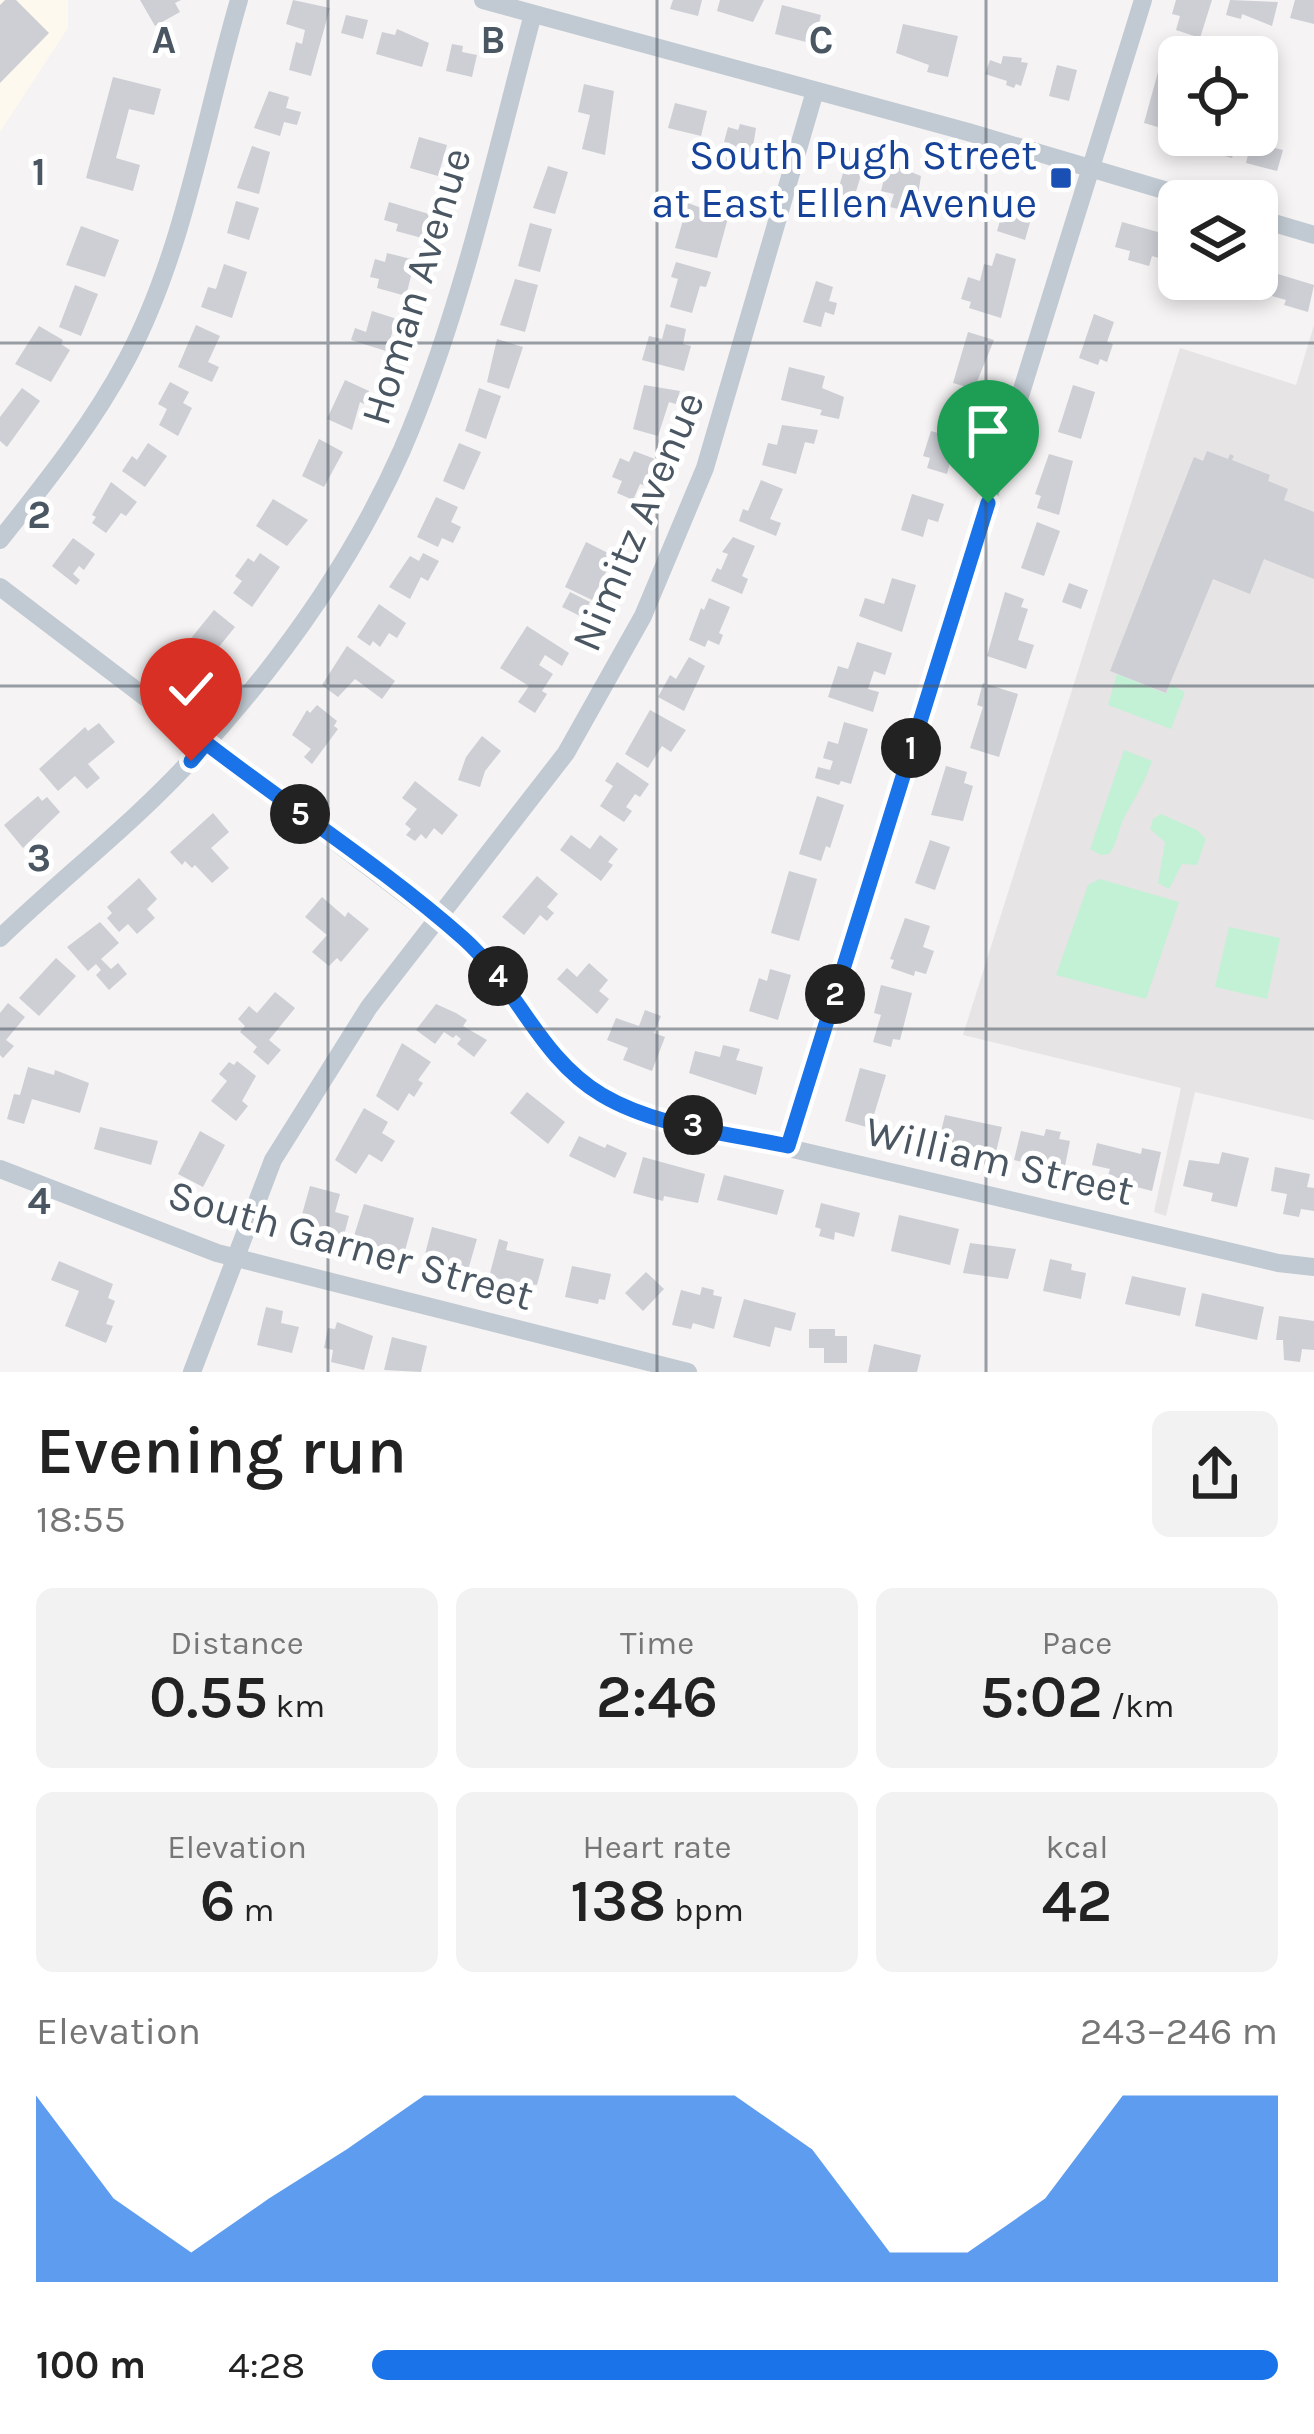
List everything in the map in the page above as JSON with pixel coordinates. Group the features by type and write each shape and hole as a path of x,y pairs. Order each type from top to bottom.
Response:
{"street":[{"path":"0,539 98,410 129,356 162,279 239,0"},
{"path":"484,0 1158,188"},
{"path":"788,1146 1143,0"},
{"name":"Homan Avenue","path":"0,938 206,743 271,665 356,542 428,384 533,14"},
{"name":"Nimitz Avenue","path":"192,1372 273,1160 369,1007 566,753 611,679 676,543 732,384 815,91"},
{"path":"1278,224 1314,235"},
{"name":"William Street","path":"0,587 438,919 485,961 562,1066 596,1092 644,1114 1314,1268"},
{"name":"South Garner Street","path":"0,1169 236,1257 688,1372"}],"shaded area":[{"path":"0,0 68,0 68,28 0,132"},
{"path":"1314,325 1314,1120 1195,1092 1166,1216 1154,1212 1181,1088 963,1035 1180,348 1296,385"}],"green space":[{"path":"1117,674 1166,694 1171,685 1185,692 1171,729 1108,705"},
{"path":"1124,750 1152,761 1112,850 1101,855 1090,849"},
{"path":"1161,814 1206,839 1197,865 1182,864 1169,889 1158,883 1165,842 1150,829"},
{"path":"1100,879 1179,902 1146,999 1056,975 1088,885"},
{"path":"1229,927 1280,938 1267,999 1215,987"}],"building":[{"path":"16,0 49,33 0,83 0,5"},
{"path":"140,0 181,0 175,3 180,12 155,26"},
{"path":"293,0 330,8 311,76 289,70 296,42 302,44 305,30 286,24"},
{"path":"673,0 702,0 698,16 670,9"},
{"path":"720,0 764,0 753,22 717,11"},
{"path":"1176,0 1212,0 1201,36 1176,30 1180,16 1172,14"},
{"path":"1230,0 1278,2 1272,26 1242,14 1241,19 1226,15"},
{"path":"1295,0 1314,0 1314,24 1290,18"},
{"path":"782,5 821,15 814,44 775,34"},
{"path":"346,15 368,20 363,39 341,33"},
{"path":"903,24 958,36 948,77 927,72 929,65 896,53"},
{"path":"397,29 429,43 422,67 376,54 382,32 395,35"},
{"path":"452,44 477,55 472,77 446,71"},
{"path":"1003,56 1028,63 1021,86 1014,88 985,74 990,60 1001,64"},
{"path":"1057,65 1077,70 1069,101 1049,96"},
{"path":"1158,72 1158,127 1144,123"},
{"path":"113,77 161,89 154,115 129,109 116,158 140,165 133,191 86,178"},
{"path":"584,84 614,91 605,155 582,149 590,115 578,112"},
{"path":"269,91 289,97 286,108 301,112 297,125 284,122 280,136 254,128"},
{"path":"675,103 707,111 701,136 668,128"},
{"path":"740,124 756,128 744,168 725,163 728,127 738,130"},
{"path":"419,137 447,145 438,176 410,168"},
{"path":"252,146 270,152 259,194 237,188"},
{"path":"1278,149 1283,150 1277,171 1246,163 1248,156 1278,156"},
{"path":"850,150 867,155 848,218 831,213"},
{"path":"888,163 921,176 910,212 890,207 894,194 881,191"},
{"path":"548,166 568,172 555,214 533,208"},
{"path":"1007,197 1035,205 1025,240 997,231"},
{"path":"236,201 259,208 249,240 227,233"},
{"path":"389,202 429,214 422,238 396,231 398,224 384,220"},
{"path":"688,203 728,218 717,258 675,248"},
{"path":"1122,222 1158,232 1158,258 1152,256 1149,266 1128,260 1130,251 1115,247"},
{"path":"530,223 552,229 540,272 518,266"},
{"path":"81,226 119,240 105,277 66,265"},
{"path":"387,253 415,260 406,296 377,288 379,279 370,277 375,259 385,262"},
{"path":"996,253 1016,259 1001,318 969,308 971,302 961,299 968,277 980,281 984,264 992,266"},
{"path":"676,262 711,272 706,287 700,286 692,313 670,307 678,279 671,277"},
{"path":"224,264 247,272 232,318 201,307 208,287 216,289"},
{"path":"1278,274 1314,285 1308,312 1284,305 1286,300 1278,298"},
{"path":"515,279 538,285 525,332 500,325"},
{"path":"816,281 833,287 829,301 837,303 834,315 825,312 821,327 803,322"},
{"path":"75,285 98,294 81,336 59,327"},
{"path":"372,311 397,319 386,351 351,340 355,328 366,332"},
{"path":"1094,314 1114,322 1107,362 1100,359 1098,365 1079,358"},
{"path":"666,324 686,329 683,344 691,346 684,371 642,360 649,336 662,339"},
{"path":"196,325 220,336 208,362 219,367 212,382 178,367"},
{"path":"39,326 63,340 61,344 70,350 51,382 15,364"},
{"path":"968,332 994,340 974,389 953,383"},
{"path":"497,339 523,347 509,389 487,382"},
{"path":"789,367 825,376 822,388 844,397 839,419 781,400"},
{"path":"345,380 369,391 364,404 360,402 352,430 327,419"},
{"path":"170,382 189,392 183,403 192,408 178,436 159,425 167,409 158,404"},
{"path":"644,385 680,391 676,404 669,402 658,436 633,429"},
{"path":"1073,385 1095,392 1081,439 1058,432"},
{"path":"22,388 40,401 7,447 0,441 0,417"},
{"path":"479,388 501,396 486,439 465,431"},
{"path":"944,414 967,421 956,461 951,459 947,474 927,468 930,458 923,456 931,431 938,433"},
{"path":"782,425 818,430 814,444 805,442 796,474 762,465 768,443 777,445"},
{"path":"319,439 343,452 324,487 302,476"},
{"path":"148,443 167,456 145,487 122,471"},
{"path":"459,443 481,452 464,490 443,481"},
{"path":"634,451 655,459 646,486 640,484 633,500 617,493 622,481 612,477 620,458 629,462"},
{"path":"1207,451 1228,459 1230,454 1232,460 1270,475 1268,481 1288,489 1284,500 1314,512 1314,579 1264,559 1250,594 1213,579 1166,693 1110,671 1194,457 1203,461"},
{"path":"1049,454 1073,461 1059,515 1037,508 1041,496 1035,494"},
{"path":"761,480 783,489 770,519 781,523 776,536 739,521"},
{"path":"111,482 137,502 106,533 92,523 96,517 92,515"},
{"path":"912,494 944,504 938,522 928,519 923,537 901,530"},
{"path":"436,497 458,507 451,522 461,527 453,543 442,538 438,547 417,537"},
{"path":"273,499 308,520 287,546 256,526"},
{"path":"1037,522 1060,531 1044,576 1021,568"},
{"path":"733,537 755,546 742,576 748,579 742,594 711,581 717,568 721,570 728,554 722,552"},
{"path":"73,538 95,554 84,570 79,566 73,574 80,580 76,585 52,566"},
{"path":"586,542 614,556 592,600 565,587"},
{"path":"260,553 280,567 252,607 233,593 242,581 235,576 248,558 254,562"},
{"path":"423,553 439,561 428,581 421,577 410,599 389,587 410,556 419,561"},
{"path":"892,578 916,585 902,632 859,616 865,598 884,604"},
{"path":"1069,583 1088,590 1081,609 1062,602"},
{"path":"570,592 590,602 582,617 562,607"},
{"path":"1005,592 1024,599 1021,607 1028,609 1018,640 1034,645 1026,669 987,656"},
{"path":"709,598 730,607 719,645 708,640 705,647 689,640"},
{"path":"379,604 406,623 397,638 389,633 380,647 357,637"},
{"path":"214,610 235,627 196,675 175,658"},
{"path":"527,626 569,653 562,666 545,655 539,665 553,674 535,713 518,702 529,686 500,668"},
{"path":"857,642 892,653 885,675 874,671 868,689 879,692 873,712 828,697 838,666 848,669"},
{"path":"347,646 395,681 382,699 355,679 338,697 322,685"},
{"path":"689,657 705,666 684,711 658,697 670,675 676,679"},
{"path":"983,683 1018,694 999,757 970,748 983,707 977,705"},
{"path":"317,705 337,721 338,729 312,764 304,757 311,749 292,735 307,710 310,713"},
{"path":"650,710 686,730 671,752 662,746 648,768 625,754"},
{"path":"844,722 868,729 851,784 841,781 839,785 815,778 818,767 830,770 833,761 823,758 828,741 838,744"},
{"path":"99,723 115,742 88,764 100,778 87,789 75,776 58,791 39,769 85,727 88,731"},
{"path":"482,736 501,751 485,771 480,787 458,780 466,757"},
{"path":"617,762 649,784 626,807 632,811 624,822 600,806 613,786 605,781"},
{"path":"946,766 967,772 964,783 973,786 963,821 931,815"},
{"path":"415,781 458,815 442,835 434,828 426,839 421,834 415,841 406,835 411,829 405,824 417,809 402,798"},
{"path":"38,796 42,801 47,797 60,812 23,848 4,825"},
{"path":"817,796 844,805 821,861 799,854"},
{"path":"213,813 229,832 211,848 229,868 212,883 195,865 192,868 185,861 182,865 170,852"},
{"path":"571,835 590,849 600,835 618,849 601,881 560,850"},
{"path":"930,840 950,847 935,890 915,883"},
{"path":"789,871 817,879 799,941 771,933"},
{"path":"537,876 558,894 547,907 554,913 547,921 540,915 524,935 502,917"},
{"path":"139,878 157,899 147,909 155,918 137,934 128,924 119,932 107,918 112,913 107,907"},
{"path":"322,897 369,929 341,962 337,958 329,966 312,952 327,935 305,917"},
{"path":"905,918 930,926 923,947 934,951 926,974 915,971 914,976 891,968"},
{"path":"100,922 119,943 101,959 111,969 118,963 127,974 109,990 96,975 101,970 96,964 88,971 67,947"},
{"path":"56,958 76,976 39,1016 19,998"},
{"path":"589,963 608,980 599,991 609,999 597,1014 557,979 567,968 577,977"},
{"path":"770,969 791,975 778,1020 749,1011 759,978 767,981"},
{"path":"881,985 912,993 900,1040 893,1039 891,1047 873,1042 881,1015 874,1013"},
{"path":"275,992 295,1008 269,1040 281,1050 268,1065 253,1052 257,1047 240,1032 245,1026 238,1019 249,1006 257,1013"},
{"path":"8,1003 25,1017 6,1040 14,1046 3,1058 0,1013"},
{"path":"436,1004 467,1020 463,1026 487,1040 474,1057 457,1044 461,1039 456,1035 453,1038 444,1032 435,1044 416,1030"},
{"path":"645,1010 661,1016 654,1033 665,1037 652,1071 623,1060 628,1048 607,1040 616,1018 639,1026"},
{"path":"402,1043 431,1062 418,1080 423,1083 414,1097 409,1093 398,1111 376,1096"},
{"path":"723,1045 740,1049 736,1060 763,1067 756,1095 689,1073 695,1051 720,1057"},
{"path":"237,1061 256,1076 242,1101 248,1106 236,1121 211,1101 227,1081 219,1074 229,1062"},
{"path":"28,1067 54,1075 55,1070 89,1083 80,1113 32,1099 24,1124 7,1119"},
{"path":"860,1068 886,1075 870,1128 845,1121"},
{"path":"527,1092 565,1122 548,1144 510,1113"},
{"path":"364,1108 388,1122 382,1133 395,1141 382,1162 369,1154 356,1174 335,1160"},
{"path":"945,1115 1002,1127 996,1152 939,1140"},
{"path":"100,1127 158,1141 151,1165 94,1149"},
{"path":"1046,1129 1061,1132 1059,1139 1070,1141 1064,1171 1014,1160 1021,1131 1044,1136"},
{"path":"200,1131 225,1145 203,1187 178,1174"},
{"path":"579,1136 627,1153 615,1178 569,1156"},
{"path":"1097,1143 1141,1154 1142,1148 1161,1152 1152,1191 1108,1176 1110,1169 1092,1165"},
{"path":"1222,1152 1249,1158 1237,1207 1211,1201 1213,1193 1183,1186 1189,1160 1219,1164"},
{"path":"643,1157 705,1174 698,1203 633,1193"},
{"path":"1275,1167 1310,1174 1307,1187 1314,1188 1314,1211 1301,1209 1299,1217 1283,1214 1287,1194 1271,1191"},
{"path":"724,1175 784,1190 777,1215 717,1200"},
{"path":"310,1186 340,1194 335,1212 349,1216 344,1235 299,1225"},
{"path":"821,1203 860,1213 854,1237 835,1232 834,1240 819,1236 821,1229 815,1227"},
{"path":"364,1204 414,1218 404,1254 353,1239"},
{"path":"899,1215 959,1229 950,1265 891,1251"},
{"path":"432,1227 477,1239 468,1270 424,1258"},
{"path":"499,1239 508,1242 506,1250 544,1259 537,1285 489,1277"},
{"path":"970,1243 1016,1249 1008,1279 963,1273"},
{"path":"1050,1259 1086,1273 1081,1299 1043,1291"},
{"path":"59,1261 113,1284 108,1298 115,1301 106,1324 113,1326 106,1343 65,1326 79,1291 51,1280"},
{"path":"572,1266 611,1274 605,1300 599,1299 598,1304 565,1297"},
{"path":"646,1272 664,1289 643,1311 625,1293"},
{"path":"1132,1276 1186,1288 1180,1316 1125,1304"},
{"path":"702,1287 722,1297 714,1329 693,1323 691,1329 672,1325 681,1290 700,1295"},
{"path":"1202,1293 1264,1307 1257,1340 1195,1326"},
{"path":"744,1299 796,1313 791,1331 775,1327 770,1347 733,1337"},
{"path":"266,1307 283,1311 281,1323 299,1327 292,1353 257,1345"},
{"path":"1279,1316 1314,1321 1314,1350 1302,1349 1300,1362 1284,1360 1283,1340 1276,1340"},
{"path":"337,1322 373,1336 364,1370 331,1362 333,1350 324,1348 328,1328 335,1329"},
{"path":"809,1329 835,1329 835,1336 847,1336 847,1363 824,1363 824,1348 809,1348"},
{"path":"392,1337 427,1346 421,1372 384,1370"},
{"path":"874,1344 921,1355 917,1372 868,1372"}],"place":[{"name":"South Pugh Street at East Ellen Avenue","path":"1061,178"}],"route":[{"path":"191,761 206,743 461,937 500,979 562,1066 596,1092 644,1114 788,1146 988,503"}]}
